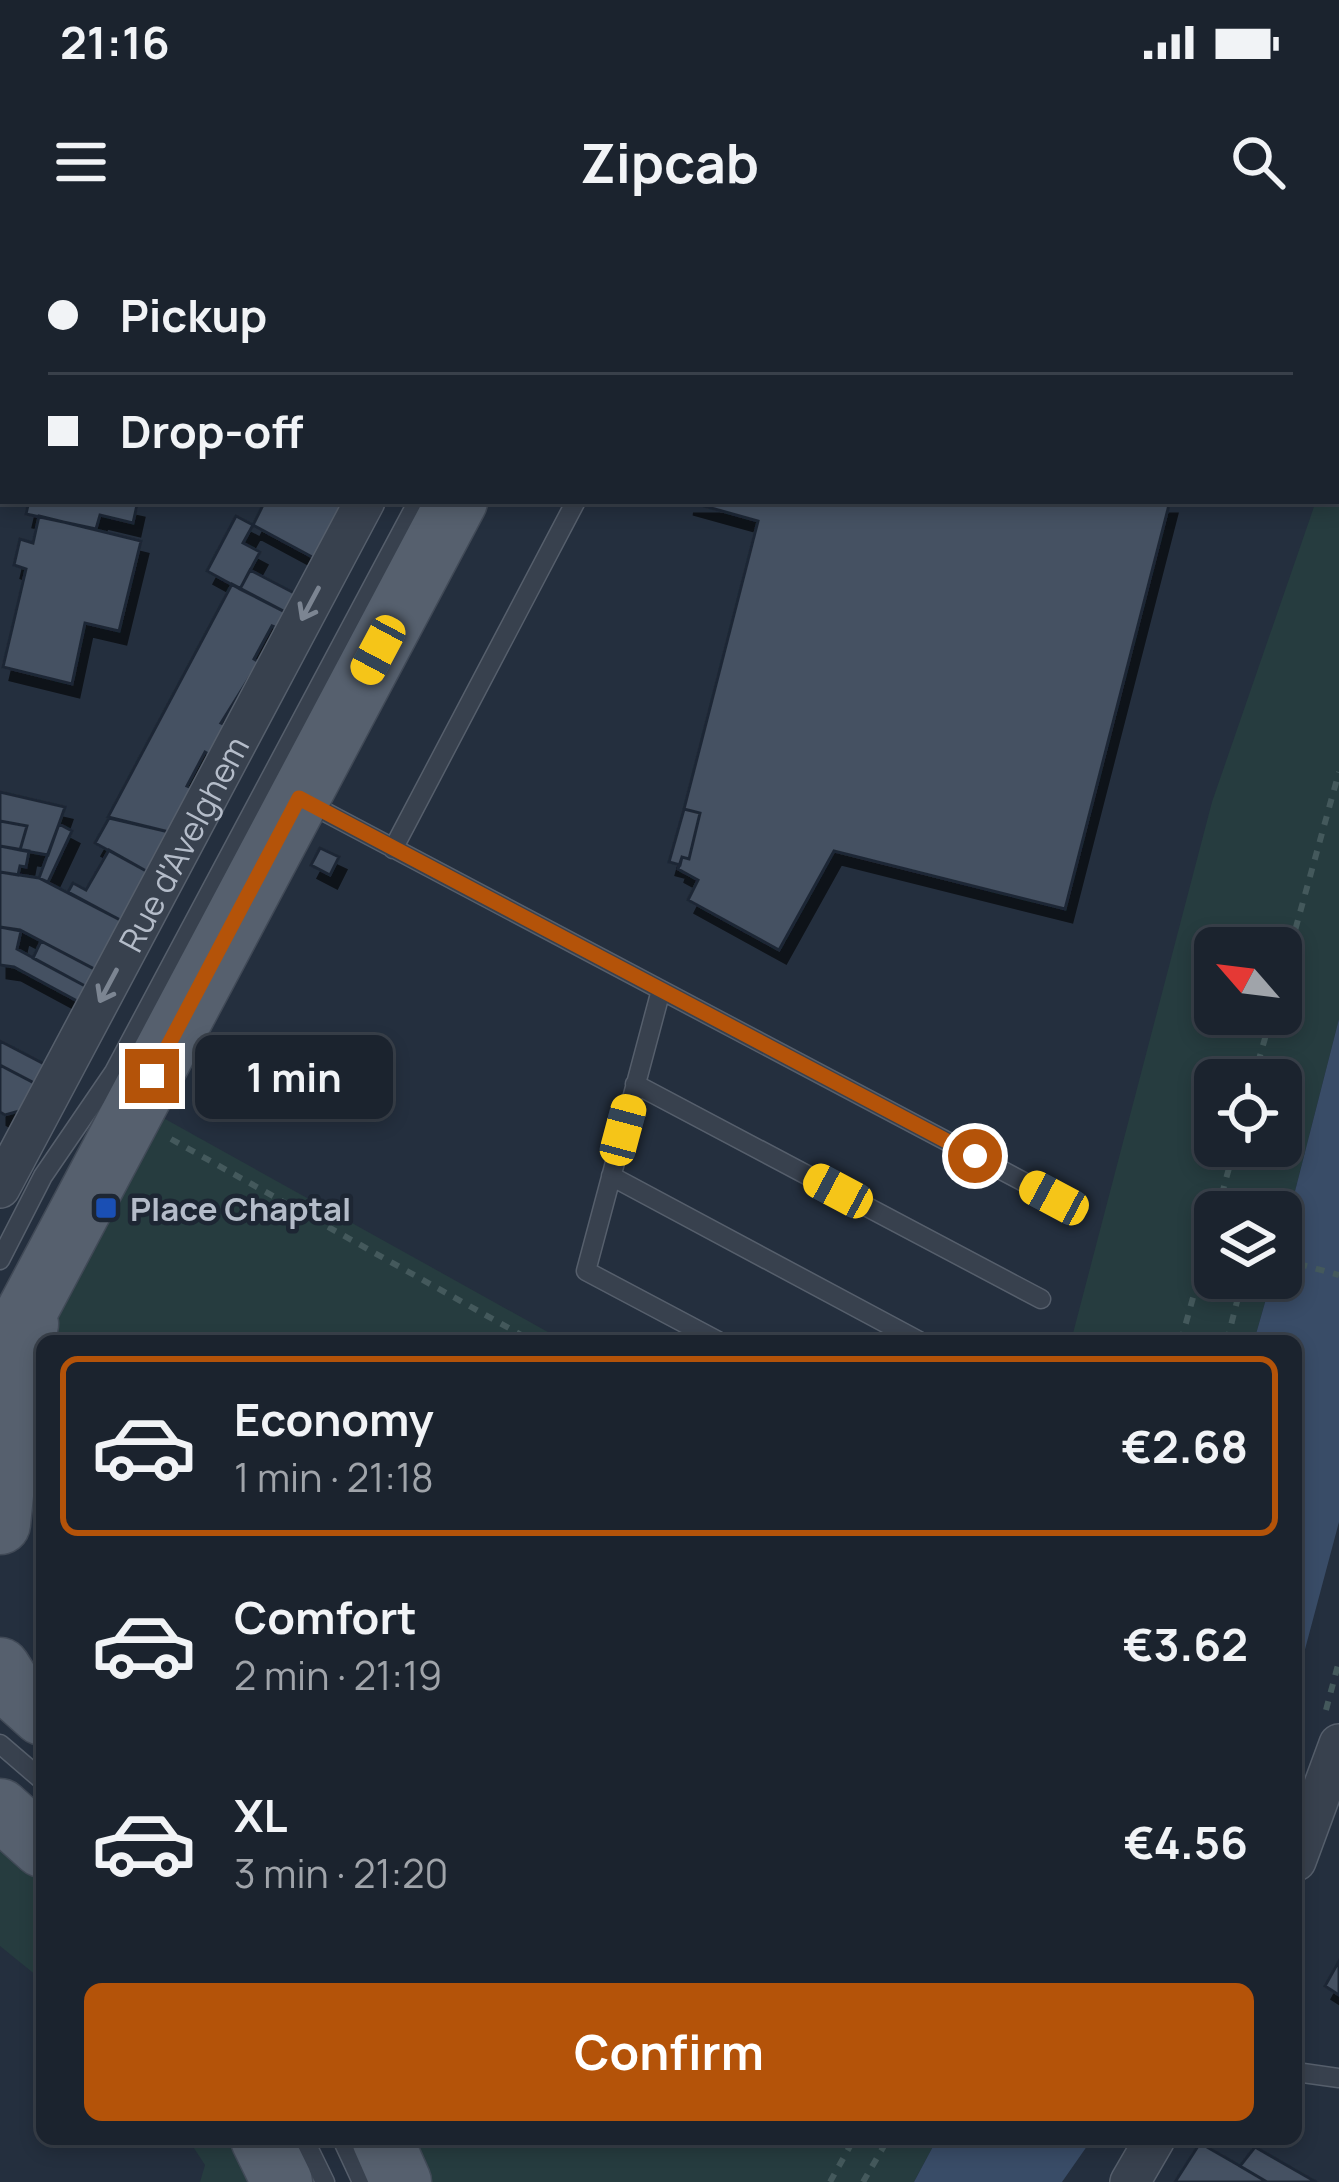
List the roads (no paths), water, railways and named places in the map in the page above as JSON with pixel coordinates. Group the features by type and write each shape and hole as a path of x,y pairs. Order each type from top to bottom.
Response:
{"main road":[{"path":"0,1362 23,1266 131,1116 455,504"},
{"path":"0,1524 23,1266"},
{"path":"0,1668 14,1690 36,1710"},
{"path":"0,1809 36,1842"},
{"path":"263,2145 282,2182"},
{"path":"385,2145 401,2182"}],"street":[{"name":"Rue d'Avelghem","path":"6,1162 362,504"},
{"path":"1302,1845 1339,1744"},
{"path":"1130,2182 1152,2145"}],"lane":[{"path":"23,1266 43,1176 114,1072 416,504"},
{"path":"393,849 573,504"},
{"path":"299,798 1054,1198"},
{"path":"661,990 586,1271 707,1335"},
{"path":"635,1084 1041,1299"},
{"path":"611,1176 909,1335"},
{"path":"0,1744 36,1775"},
{"path":"1302,2073 1339,2078"},
{"path":"307,2145 325,2182"},
{"path":"345,2145 362,2182"}],"water":[{"path":"1339,1019 1339,1522 1302,1661 1302,1335 1256,1335 1266,1299 1302,1299 1302,1191 1295,1191"},
{"path":"934,2145 1088,2145 1062,2182 914,2182"}],"place":[{"name":"Place Chaptal","path":"106,1208"}]}
